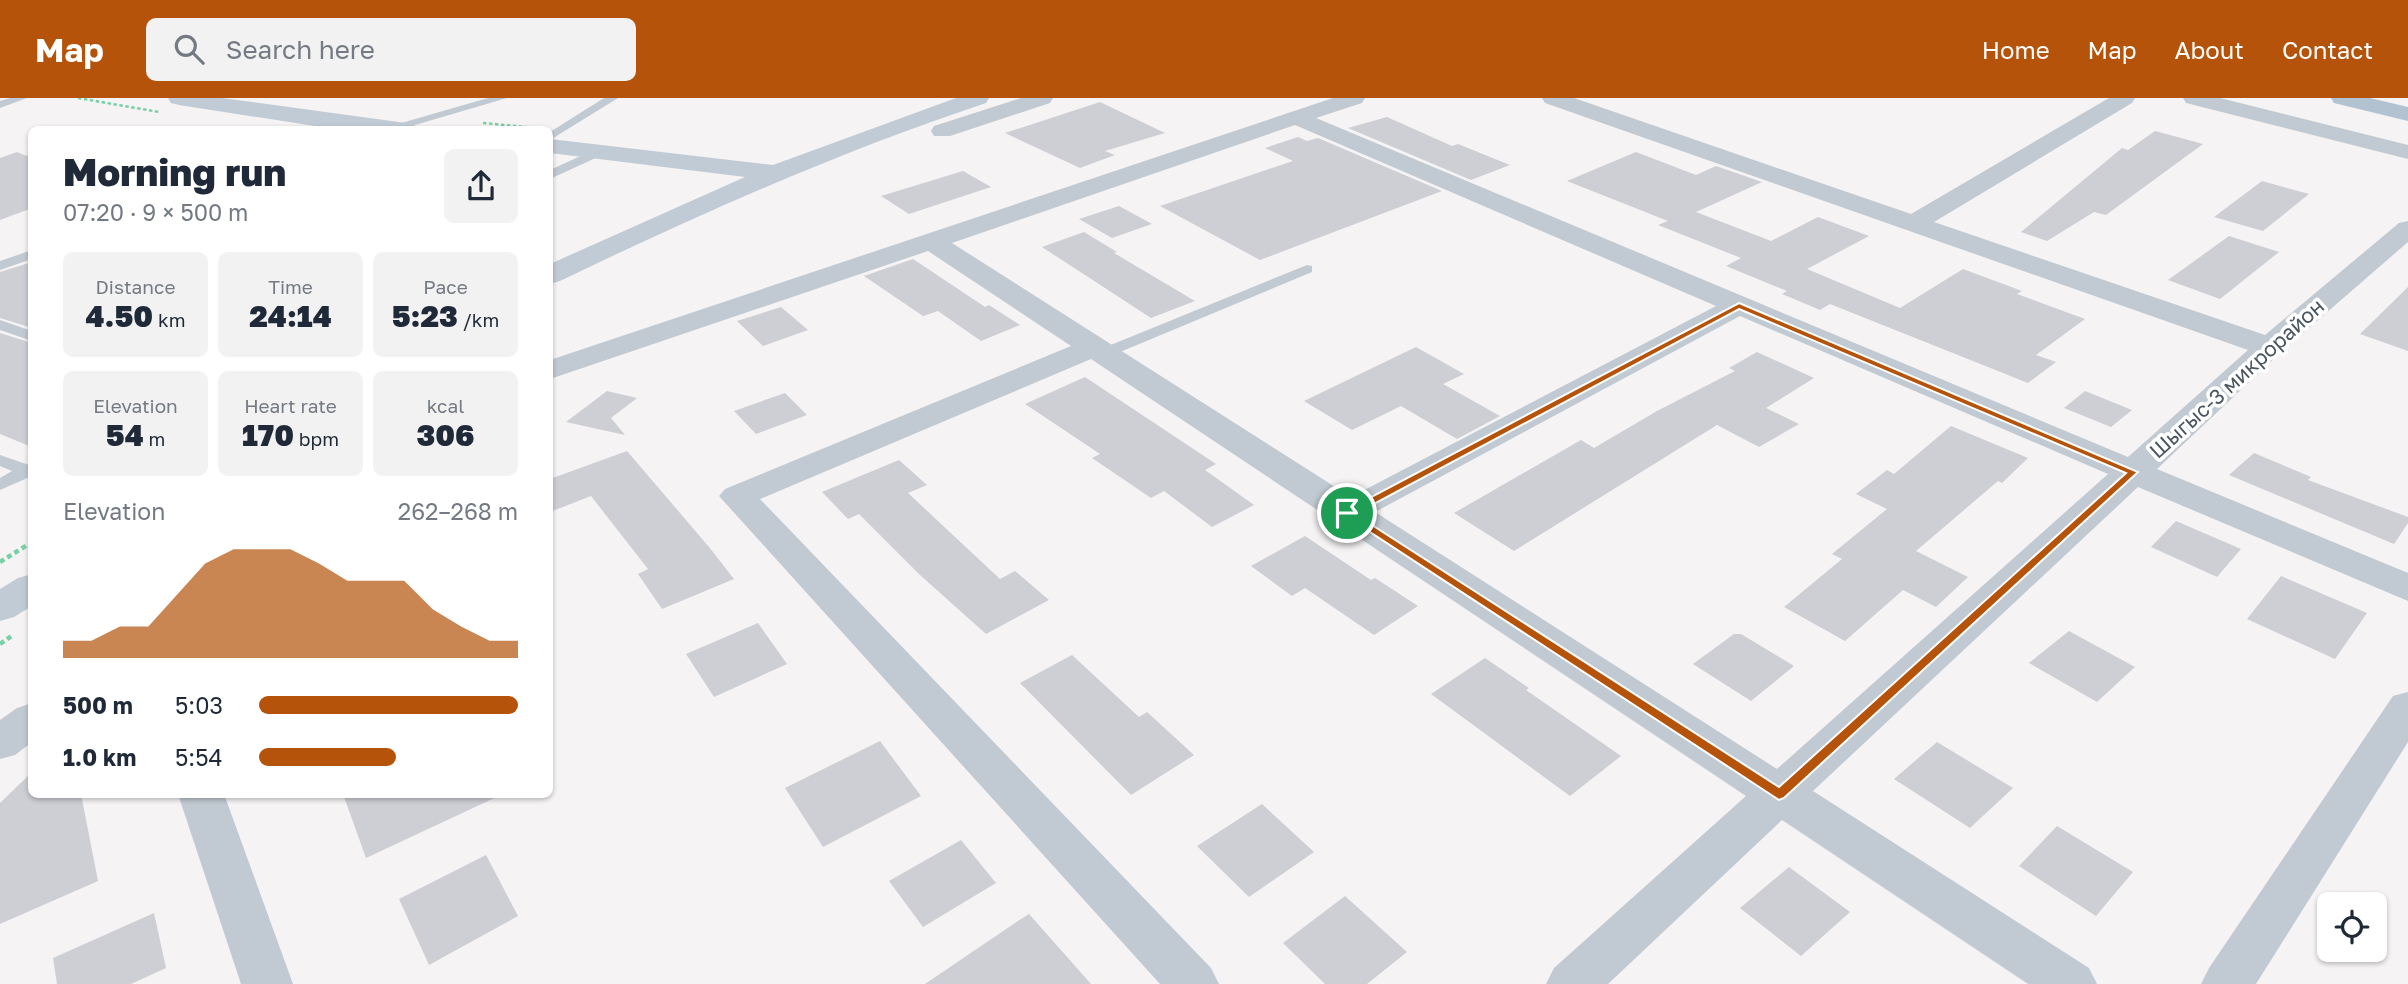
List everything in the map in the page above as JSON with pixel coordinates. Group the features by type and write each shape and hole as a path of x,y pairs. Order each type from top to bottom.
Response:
{"main road":[{"path":"179,98 332,126"},
{"path":"553,274 765,171 942,98"},
{"path":"553,260 620,226 765,171 978,98"},
{"path":"2342,98 2408,114"},
{"path":"553,146 765,171"},
{"path":"0,583 28,566"},
{"path":"0,607 28,590"}],"street":[{"path":"942,131 1042,98"},
{"path":"553,369 1354,98"},
{"path":"1553,98 2269,347"},
{"path":"1914,223 2124,98"},
{"path":"2194,98 2408,152"},
{"path":"1296,118 2408,588"},
{"name":"Шыгыс-3 микрорайон","path":"1572,984 2269,347 2408,229"},
{"path":"930,240 2071,984"},
{"path":"1347,513 1739,305"},
{"path":"1097,351 737,496 1193,984"},
{"path":"2227,984 2408,707"},
{"path":"0,743 28,722"},
{"path":"202,798 267,984"}],"lane":[{"path":"0,105 21,98"},
{"path":"408,126 501,98"},
{"path":"553,135 612,98"},
{"path":"553,174 598,152"},
{"path":"0,266 28,256"},
{"path":"1097,351 1307,268"},
{"path":"0,325 28,335"},
{"path":"0,460 27,471 0,485"}],"path":[{"path":"0,562 28,544"}],"building":[{"path":"1100,102 1165,133 1105,151 1115,155 1080,168 1005,133"},
{"path":"1387,117 1452,146 1458,144 1510,165 1471,180 1348,128"},
{"path":"2155,131 2203,144 2106,215 2094,212 2047,241 2021,232 2122,148 2128,150"},
{"path":"1298,137 1307,141 1318,138 1442,191 1260,260 1160,206 1293,161 1265,148"},
{"path":"17,152 28,156 28,210 0,220 0,158"},
{"path":"1636,152 1696,175 1716,166 1762,182 1696,212 1771,241 1818,217 1869,236 1807,269 1900,308 1963,269 2022,291 2017,294 2085,319 2036,355 2056,362 2028,383 1830,304 1820,310 1782,294 1787,291 1726,266 1741,258 1658,225 1668,221 1567,181"},
{"path":"963,171 991,187 909,214 881,196"},
{"path":"2262,181 2309,194 2263,231 2214,217"},
{"path":"1119,206 1152,224 1112,238 1079,219"},
{"path":"1084,232 1195,301 1151,318 1042,247"},
{"path":"2229,236 2279,252 2220,299 2168,280"},
{"path":"913,259 985,307 989,305 1020,325 981,341 938,311 923,316 864,276"},
{"path":"28,263 28,327 0,318 0,272"},
{"path":"2408,287 2408,351 2360,334"},
{"path":"781,307 808,330 763,346 737,321"},
{"path":"0,333 28,342 28,445 0,434"},
{"path":"1416,347 1464,374 1443,384 1500,416 1457,439 1401,406 1352,430 1304,401"},
{"path":"1757,352 1814,378 1766,408 1799,424 1759,447 1717,425 1514,551 1454,513 1581,440 1594,448 1657,411 1735,371 1729,368"},
{"path":"1085,377 1216,464 1205,470 1254,505 1212,527 1164,491 1151,498 1092,458 1100,454 1025,404"},
{"path":"607,391 637,398 611,418 625,435 566,422"},
{"path":"2085,391 2132,410 2111,427 2064,408"},
{"path":"785,393 807,415 756,434 734,411"},
{"path":"1951,426 2028,458 2002,483 1998,481 1916,551 1968,577 1936,607 1903,590 1845,641 1784,607 1842,559 1832,554 1887,509 1856,494 1887,470 1894,474"},
{"path":"627,451 734,579 662,609 638,574 648,569 591,496 553,511 553,478"},
{"path":"2254,453 2311,477 2308,480 2408,517 2408,523 2394,544 2229,475"},
{"path":"899,460 927,485 908,493 1000,579 1015,571 1049,600 986,634 920,575 859,514 848,519 822,492"},
{"path":"2176,521 2241,549 2217,577 2151,547"},
{"path":"1305,536 1371,580 1375,578 1418,606 1374,635 1305,588 1292,596 1251,566"},
{"path":"2281,576 2367,613 2335,659 2247,619"},
{"path":"758,623 787,664 714,697 686,654"},
{"path":"2069,631 2135,667 2097,702 2029,663"},
{"path":"1734,634 1741,634 1794,666 1751,701 1693,664"},
{"path":"1072,655 1139,717 1147,712 1194,755 1131,795 1020,683"},
{"path":"1485,658 1621,756 1570,796 1431,694"},
{"path":"880,741 921,796 823,847 785,788"},
{"path":"1937,742 2013,788 1970,828 1894,779"},
{"path":"28,776 28,798 82,798 98,881 0,924 0,803"},
{"path":"344,798 494,798 366,858"},
{"path":"1262,804 1314,852 1249,897 1197,846"},
{"path":"2057,826 2133,872 2096,916 2019,866"},
{"path":"961,840 996,883 923,927 889,881"},
{"path":"486,855 518,916 429,965 399,899"},
{"path":"1789,867 1850,912 1801,956 1740,908"},
{"path":"1345,896 1407,952 1367,984 1325,984 1283,943"},
{"path":"154,913 166,968 131,984 57,984 53,958"},
{"path":"1029,914 1091,984 925,984 1015,923"}],"route":[{"path":"1739,305 2133,472 1779,794 1347,513 1739,305"}]}
